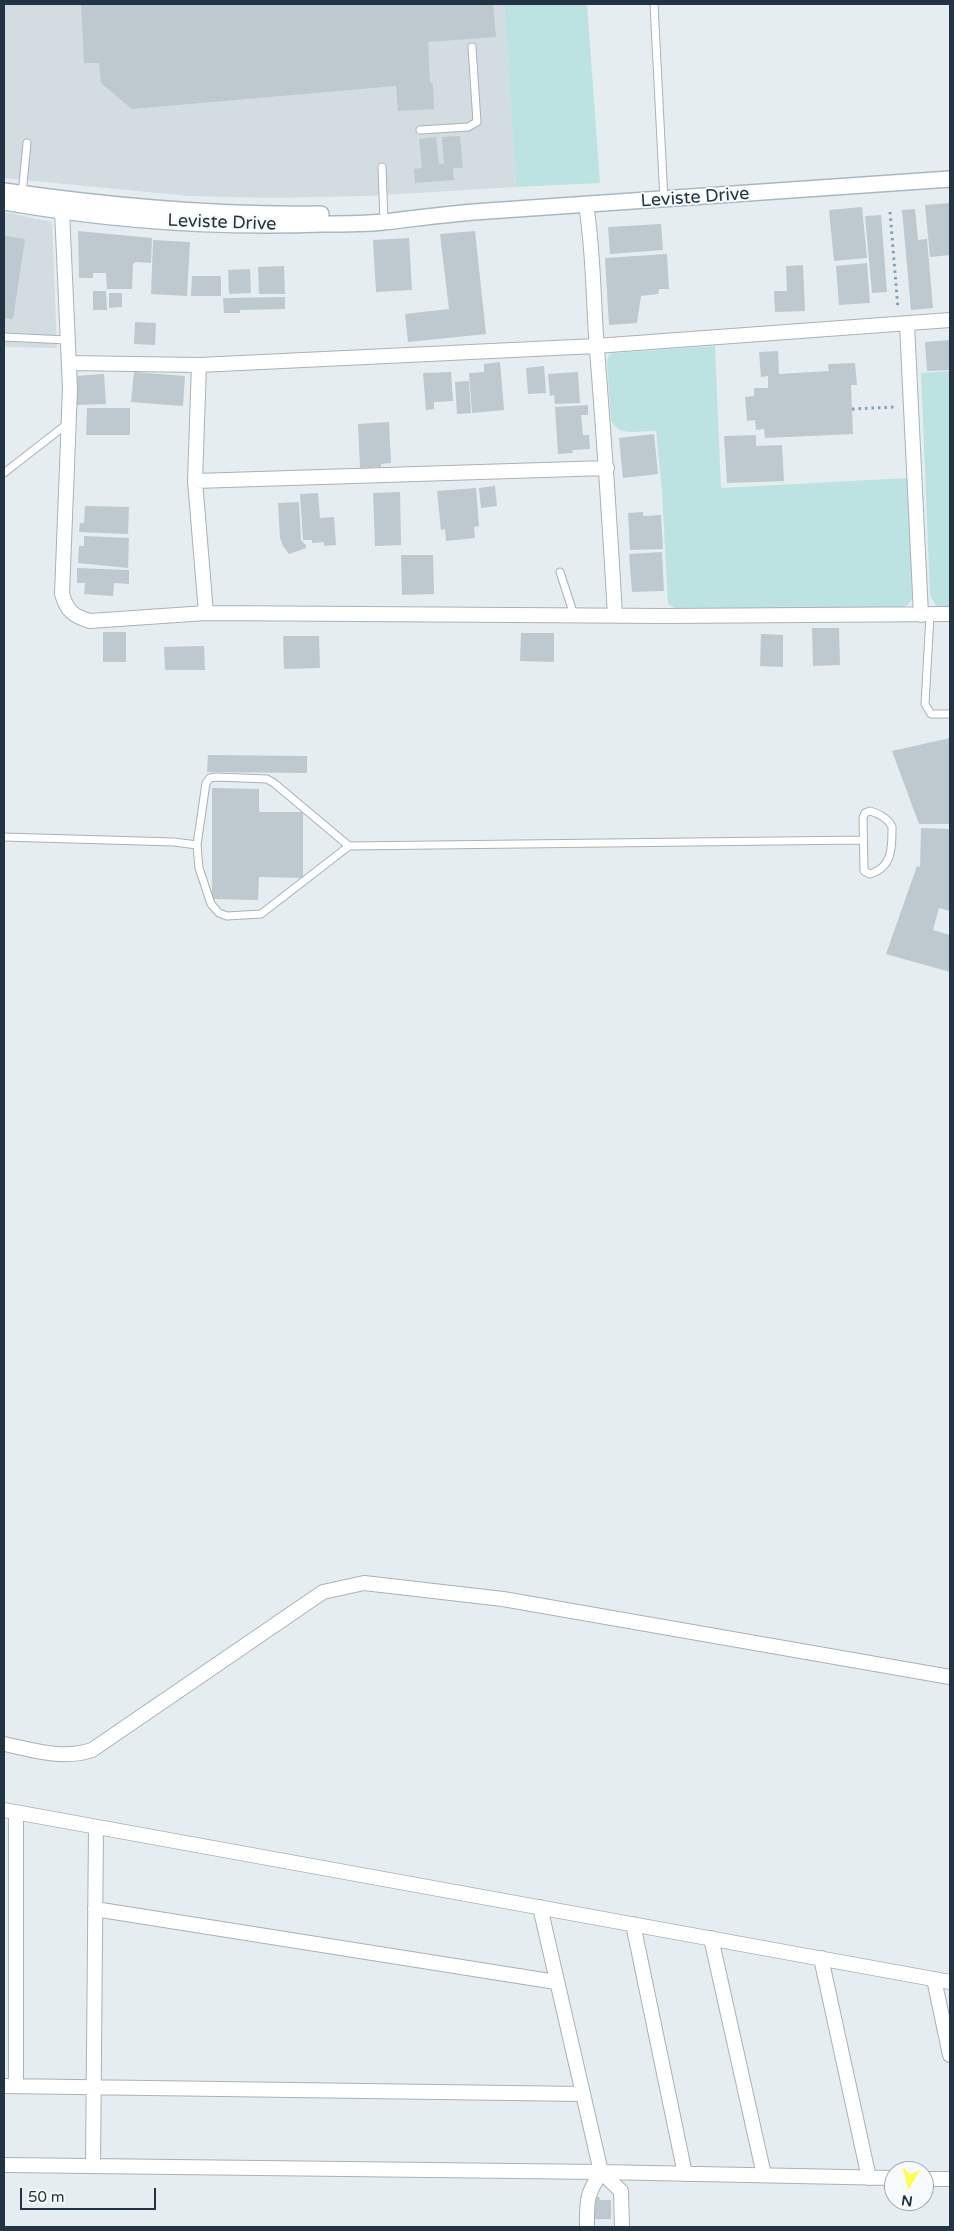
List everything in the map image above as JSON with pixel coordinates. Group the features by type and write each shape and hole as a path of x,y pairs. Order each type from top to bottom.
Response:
{"main road":[{"name":"Leviste Drive","path":"4,202 62,211 223,225 294,226 384,217 664,200 950,179"},
{"name":"Leviste Drive","path":"4,191 101,204 200,212 252,215 384,217"}],"street":[{"path":"586,205 592,250 596,346 607,468 615,615"},
{"path":"62,211 70,422 62,594 66,608 77,617 90,621 206,613 574,615 950,614"},
{"path":"69,362 199,365 596,346 950,320"},
{"path":"903,324 925,615"},
{"path":"199,365 195,481 206,613"},
{"path":"195,481 607,468"},
{"path":"4,1744 65,1756 78,1755 92,1750 323,1592 364,1584 503,1599 950,1677"},
{"path":"582,2094 10,2086 10,1811 950,1982"},
{"path":"93,2166 96,1827"},
{"path":"540,1907 601,2172 620,2191 622,2227"},
{"path":"95,1909 556,1982"},
{"path":"632,1924 685,2174"},
{"path":"711,1938 764,2175"},
{"path":"821,1958 869,2178"},
{"path":"934,1979 950,2055"},
{"path":"4,2165 601,2172 884,2178"},
{"path":"587,2227 587,2198 590,2189 601,2172"},
{"path":"934,2179 950,2179"}],"lane":[{"path":"654,4 664,200"},
{"path":"420,130 468,127 473,126 477,122 472,46"},
{"path":"22,194 27,143"},
{"path":"382,168 384,217"},
{"path":"4,337 67,340"},
{"path":"4,473 70,422"},
{"path":"560,572 574,615"},
{"path":"925,615 925,704 931,714 950,714"},
{"path":"349,846 274,782 267,779 216,777 210,778 206,783 197,845 199,868 211,904 219,913 227,916 261,914 349,846 863,840"},
{"path":"876,812 890,823 892,827 891,858 873,873 867,874 864,871 863,840 863,818 865,813 876,812"},
{"path":"4,837 174,842 197,845"}],"path":[{"path":"890,212 903,324"},
{"path":"852,409 881,408"}],"shaded area":[{"path":"4,4 504,4 516,187 366,196 271,198 188,196 4,178"},
{"path":"504,4 587,4 600,183 516,187"},
{"path":"4,212 52,222 57,348 4,347"},
{"path":"715,346 721,488 907,478 914,589 908,605 902,608 676,609 668,604 662,491 656,431 630,432 614,426 611,420 607,361 609,355 614,353"},
{"path":"950,371 950,610 937,608 930,595 921,373"}],"building":[{"path":"81,4 493,4 496,37 428,42 430,83 433,83 434,109 398,111 396,86 132,109 101,83 99,63 84,63"},
{"path":"460,136 463,168 453,168 454,180 415,183 414,169 422,168 419,139 436,137 439,164 444,164 442,137"},
{"path":"950,203 950,255 930,257 925,205"},
{"path":"862,207 867,258 834,261 829,210"},
{"path":"915,209 918,240 927,239 933,308 911,310 902,210"},
{"path":"881,215 887,292 872,293 865,216"},
{"path":"661,224 663,250 610,254 608,227"},
{"path":"78,231 152,238 151,263 136,262 133,264 132,289 107,289 106,273 93,273 93,278 79,278"},
{"path":"475,231 486,334 408,342 405,314 449,309 440,234"},
{"path":"4,236 25,239 13,319 4,318"},
{"path":"409,238 412,290 376,292 373,240"},
{"path":"153,240 190,242 187,296 151,294"},
{"path":"667,254 669,289 659,289 658,294 641,296 637,323 609,325 605,258"},
{"path":"867,263 870,303 839,305 836,266"},
{"path":"803,265 805,311 775,312 774,291 787,291 786,266"},
{"path":"284,266 285,294 259,294 258,267"},
{"path":"250,269 251,293 229,294 228,270"},
{"path":"192,276 221,276 221,296 191,296"},
{"path":"93,291 106,291 107,310 93,310"},
{"path":"109,293 122,293 122,307 109,308"},
{"path":"285,297 285,309 240,310 240,313 224,313 223,298"},
{"path":"135,322 156,323 155,345 134,344"},
{"path":"950,340 950,370 927,371 925,342"},
{"path":"778,351 779,374 829,371 828,364 855,363 857,385 851,385 853,434 765,438 764,429 756,430 755,420 747,421 745,397 754,396 754,388 768,388 768,376 761,377 759,352"},
{"path":"500,362 504,410 472,413 469,373 484,372 484,364"},
{"path":"544,366 546,393 528,394 526,368"},
{"path":"134,372 185,376 183,406 131,402"},
{"path":"451,372 453,401 434,402 434,409 426,410 423,373"},
{"path":"578,372 580,403 555,404 554,395 550,396 548,374"},
{"path":"104,374 106,404 77,405 75,376"},
{"path":"469,381 471,413 457,414 455,382"},
{"path":"588,405 588,415 581,415 583,435 589,435 590,449 572,450 573,453 558,454 555,407"},
{"path":"87,408 130,408 130,435 86,435"},
{"path":"389,422 391,463 381,464 381,467 360,468 358,424"},
{"path":"654,434 658,474 623,478 619,438"},
{"path":"756,435 756,446 782,445 784,481 727,483 724,436"},
{"path":"495,486 497,506 481,508 479,488"},
{"path":"476,488 479,526 474,527 475,538 446,541 445,529 441,530 437,491"},
{"path":"400,492 401,545 375,546 373,493"},
{"path":"318,493 320,518 334,517 336,545 324,546 324,542 312,543 312,540 303,540 300,494"},
{"path":"299,502 301,540 306,545 306,548 289,554 280,538 278,503"},
{"path":"85,506 129,507 128,534 79,532 80,523 84,523"},
{"path":"643,512 643,516 661,515 663,549 630,550 628,513"},
{"path":"84,536 129,538 128,568 78,563 79,546 84,546"},
{"path":"662,552 664,591 632,592 629,554"},
{"path":"401,555 433,555 434,594 402,595"},
{"path":"77,568 129,570 129,584 114,583 113,596 84,594 85,583 77,583"},
{"path":"812,628 839,628 840,665 813,666"},
{"path":"103,632 126,632 126,662 103,662"},
{"path":"521,633 554,633 554,662 520,661"},
{"path":"761,634 783,635 783,667 760,666"},
{"path":"283,636 319,636 320,668 284,669"},
{"path":"204,646 205,670 165,670 164,647"},
{"path":"950,738 950,824 919,824 892,751"},
{"path":"208,755 307,756 307,773 207,772"},
{"path":"212,788 259,789 259,812 303,812 303,878 259,877 258,900 212,899"},
{"path":"921,828 950,829 950,911 939,908 933,930 950,935 950,972 886,954 917,866 920,867"},
{"path":"596,2197 599,2197 600,2200 611,2200 611,2219 594,2219"}]}
